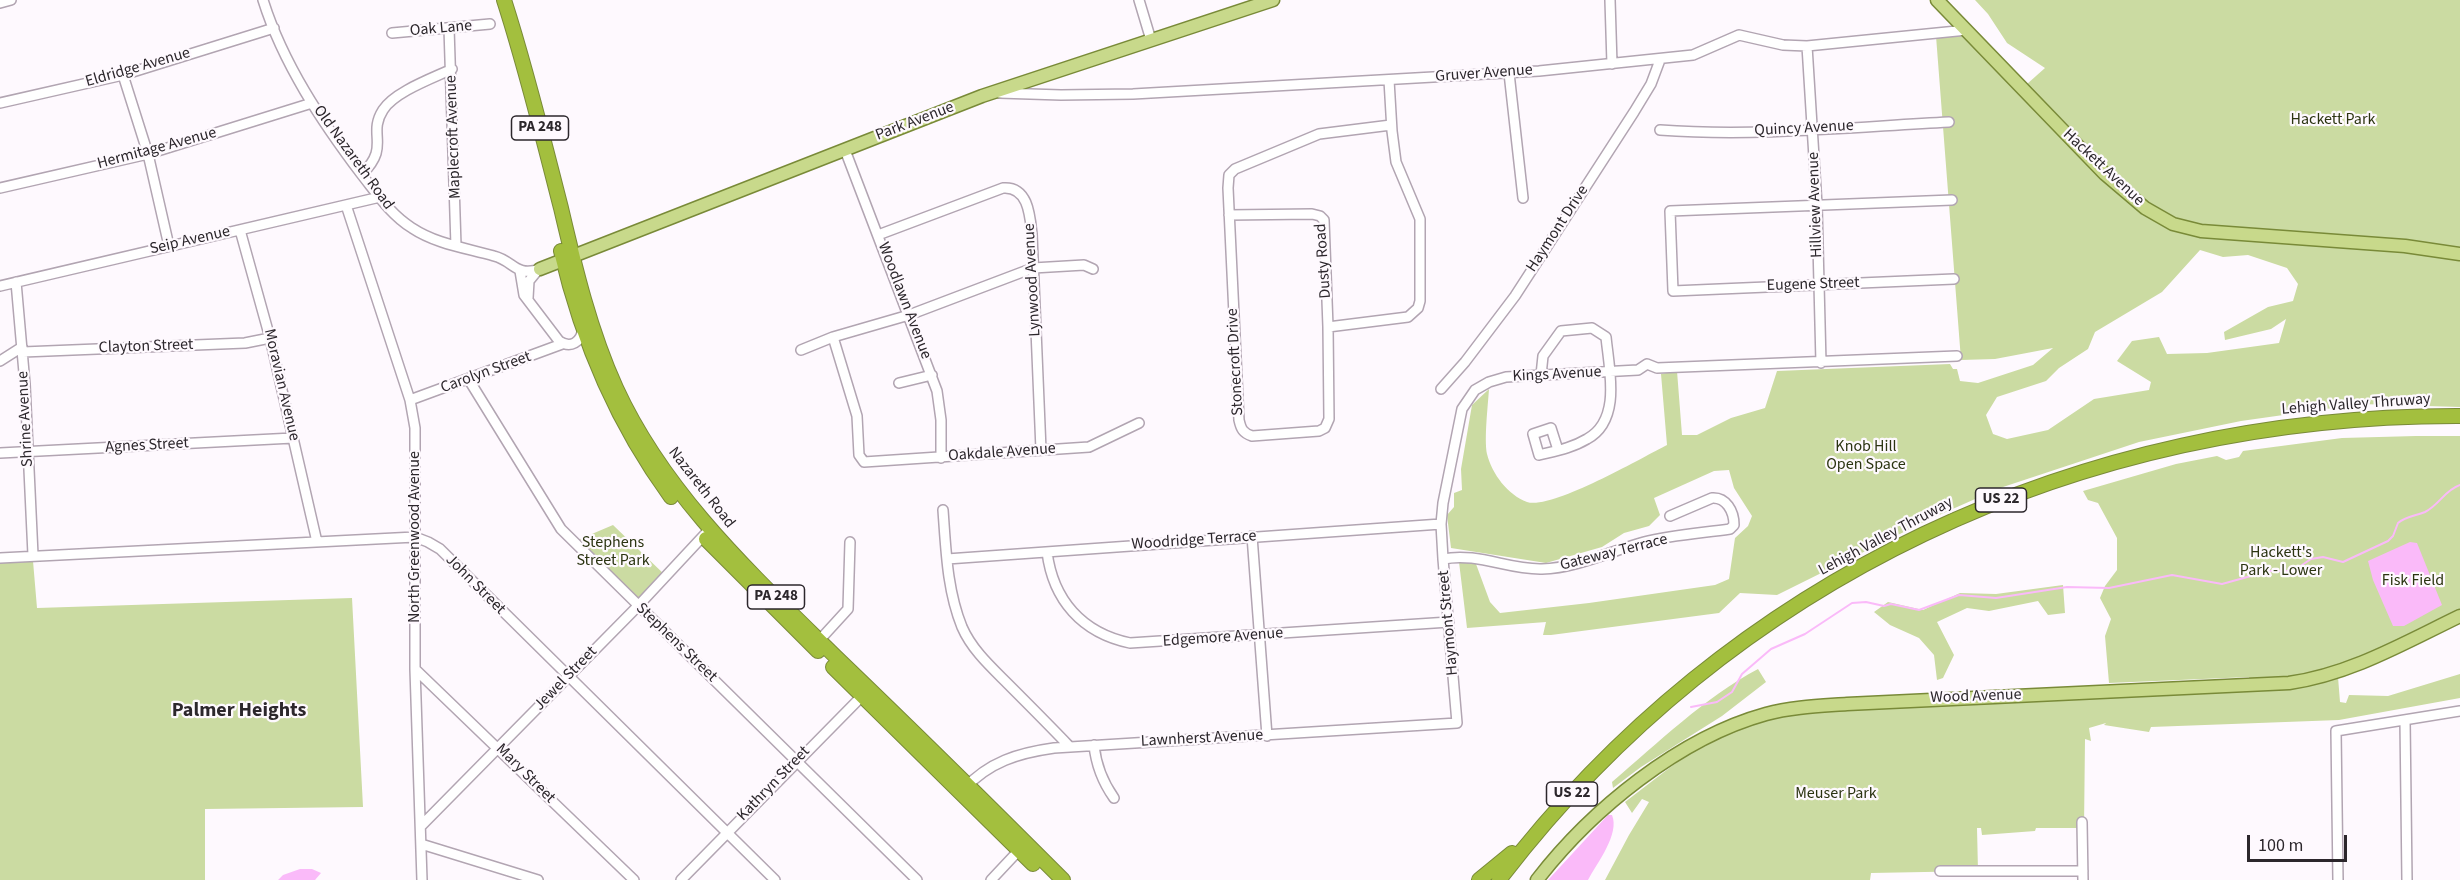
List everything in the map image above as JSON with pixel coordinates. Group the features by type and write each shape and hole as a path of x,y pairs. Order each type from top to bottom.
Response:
{"highway":[{"name":"Nazareth Road","path":"504,0 583,324 606,390 630,435 661,482 707,533 1023,847 1063,880"},
{"name":"Nazareth Road","path":"568,258 621,400 668,477 707,533"},
{"name":"Lehigh Valley Thruway","path":"1499,880 1535,835 1583,782 1637,728 1728,652 1847,574 1946,523 2014,494 2084,470 2187,443 2259,429 2331,420 2394,416 2460,416"},
{"name":"Lehigh Valley Thruway","path":"1509,880 1590,785 1643,733 1698,685 1757,641 1819,600 1882,563 1932,538 1982,515 2051,489 2122,466 2194,448 2267,435 2340,427 2460,423"},
{"path":"1479,880 1535,835"},
{"name":"Nazareth Road","path":"1023,847 1050,880"}],"main road":[{"name":"Park Avenue","path":"568,258 994,93 1273,0"},
{"name":"Hackett Avenue","path":"1937,0 2105,174 2145,208 2173,224 2201,231 2405,246 2460,254"},
{"path":"540,269 568,258"},
{"name":"Wood Avenue","path":"1537,880 1586,826 1641,780 1702,741 1767,714 1792,709 1847,704 2289,683 2321,677 2356,666 2460,615"}],"street":[{"path":"0,3 10,0"},
{"name":"Old Nazareth Road","path":"263,0 274,28 312,103 362,174 397,217 417,232 435,240 502,258 520,271"},
{"path":"1139,0 1151,40"},
{"path":"1610,0 1612,64"},
{"name":"Oak Lane","path":"392,33 490,24"},
{"name":"Eldridge Avenue","path":"0,103 123,75 274,28"},
{"name":"Maplecroft Avenue","path":"449,28 456,246"},
{"name":"Gruver Avenue","path":"994,93 1133,94 1509,73 1660,60 1692,55 1739,35 1783,45 1807,46 1967,30"},
{"name":"Hillview Avenue","path":"1807,46 1817,205 1821,363"},
{"name":"Haymont Drive","path":"1440,389 1471,354 1515,296 1640,103 1651,84 1660,60"},
{"path":"362,174 376,159 377,125 384,107 406,92 452,69"},
{"path":"1509,73 1523,198"},
{"path":"123,75 148,154 169,246"},
{"path":"1328,327 1408,317 1418,308 1421,288 1420,219 1399,172 1391,125 1389,80"},
{"name":"Hermitage Avenue","path":"0,188 148,154 312,103"},
{"name":"Quincy Avenue","path":"1660,130 1696,133 1949,122"},
{"name":"Stonecroft Drive","path":"1328,327 1329,419 1325,428 1312,433 1252,436 1245,434 1239,420 1228,179 1235,169 1319,134 1391,125"},
{"name":"Woodlawn Avenue","path":"845,150 937,391 941,420 941,458"},
{"name":"Lynwood Avenue","path":"878,235 988,193 1009,188 1022,195 1031,221 1041,450"},
{"name":"Seip Avenue","path":"0,286 380,197"},
{"path":"1817,205 1952,200"},
{"name":"North Greenwood Avenue","path":"346,205 410,400 415,428 415,669 422,880"},
{"name":"Eugene Street","path":"1817,205 1670,211 1673,291 1954,279"},
{"name":"Dusty Road","path":"1229,215 1312,214 1320,216 1325,228 1328,327"},
{"name":"Moravian Avenue","path":"240,230 270,338 317,542"},
{"path":"801,350 833,337 909,315 1033,268 1084,265 1093,269"},
{"path":"540,269 520,271 522,291 562,344"},
{"path":"530,303 528,284 533,274 540,269"},
{"name":"Shrine Avenue","path":"15,282 22,349 33,555"},
{"name":"Carolyn Street","path":"410,400 562,344 572,344 578,341 583,332 583,324"},
{"path":"1540,375 1543,356 1561,331 1592,328 1605,337 1609,372 1609,410 1604,421 1588,439 1558,450"},
{"name":"Oakdale Avenue","path":"833,337 857,416 859,454 864,462 1089,447 1139,423"},
{"name":"Clayton Street","path":"0,361 22,349 244,342 270,338"},
{"name":"Kings Avenue","path":"1441,524 1459,417 1466,401 1475,390 1497,379 1638,370 1647,373 1657,368 1957,356"},
{"path":"899,383 932,375"},
{"name":"Stephens Street","path":"469,380 561,529 916,880"},
{"name":"Agnes Street","path":"0,453 293,438"},
{"name":"Gateway Terrace","path":"1443,559 1459,556 1519,567 1542,569 1562,567 1647,541 1730,529 1734,525 1732,511 1719,497 1670,516"},
{"path":"943,510 953,599 962,628 984,660 1069,746"},
{"name":"Woodridge Terrace","path":"947,559 1441,524"},
{"name":"Haymont Street","path":"1441,524 1457,723"},
{"name":"Jewel Street","path":"421,826 707,533"},
{"path":"1252,536 1267,736"},
{"name":"John Street","path":"0,558 415,537 428,542 440,549 775,880"},
{"path":"816,643 849,609 849,542"},
{"name":"Edgemore Avenue","path":"1047,552 1052,578 1059,593 1078,616 1108,638 1130,643 1449,622"},
{"name":"Mary Street","path":"415,669 634,880"},
{"name":"Kathryn Street","path":"681,880 866,692"},
{"path":"2338,880 2336,732 2460,711"},
{"path":"2405,720 2407,880"},
{"name":"Lawnherst Avenue","path":"964,789 991,765 1011,757 1069,746 1457,723"},
{"path":"1094,745 1096,762 1104,784 1114,798"},
{"path":"1940,871 2083,876 2082,822"},
{"path":"422,844 538,880"},
{"path":"991,880 1023,847"}],"green space":[{"path":"1975,0 2460,0 2460,249 2204,237 2422,254 2460,260 2460,407 2361,404 2241,421 2139,442 2000,488 1930,519 1777,595 1740,593 1719,613 1551,635 1543,635 1546,622 1467,628 1459,562 1476,564 1490,602 1500,613 1715,585 1729,579 1735,538 1748,526 1752,516 1734,488 1729,470 1714,471 1654,498 1660,515 1649,526 1624,533 1602,547 1546,563 1451,548 1447,515 1454,507 1454,493 1462,490 1461,469 1472,405 1489,389 1486,440 1489,462 1502,483 1513,494 1527,502 1539,502 1575,491 1667,445 1661,374 1677,371 1682,435 1697,435 1731,418 1765,408 1777,371 1950,364 1953,369 1957,369 1960,381 1978,383 2033,365 2053,348 1995,359 1961,360 1936,36 1967,30 2071,138 2076,133 2027,84 2045,68 2007,43 1988,14","holes":["2200,250 2223,257 2248,255 2287,268 2298,284 2293,301 2268,307 2224,332 2225,340 2271,329 2286,319 2279,343 2207,353 2167,354 2159,337 2132,341 2117,361 2151,382 2149,390 2094,399 2048,430 2007,439 1993,434 1986,415 1997,397 2046,381 2059,368 2088,349 2095,332 2162,292"]},
{"name":"Hackett's Park - Lower","path":"2460,436 2460,609 2353,662 2292,678 2250,681 2249,677 2109,683 2105,636 2111,619 2100,598 2105,586 2117,570 2117,538 2098,503 2088,500 2083,491 2176,464 2217,456 2226,460 2239,457 2243,451 2342,438"},
{"name":"Stephens Street Park","path":"613,525 666,576 638,606 573,542"},
{"path":"33,561 37,608 352,598 363,807 205,809 205,880 0,880 0,562"},
{"path":"2063,585 2065,613 2048,615 2038,601 1989,611 1967,608 1937,622 1954,655 1943,678 1937,680 1934,655 1919,638 1890,625 1874,612 1888,602 1923,610 1960,593 1996,594"},
{"path":"1758,669 1766,682 1722,716 1641,767 1613,788 1612,782 1682,721 1719,693"},
{"name":"Meuser Park","path":"2460,674 2460,698 2339,720 2151,727 2149,732 2104,725 2106,723 2089,728 2091,741 2085,739 2084,828 2036,828 2035,831 1982,835 1981,828 1977,828 1978,871 1871,873 1870,880 1605,880 1649,802 1642,799 1632,813 1625,802 1681,759 1752,723 1803,712 2278,689 2316,684 2338,677 2340,702 2346,703 2349,695 2388,696"}],"shaded area":[{"path":"2410,542 2417,543 2442,605 2404,626 2393,626 2373,580 2368,561"},
{"path":"1608,815 1612,815 1613,831 1602,857 1588,880 1548,880"},
{"path":"300,869 312,869 321,873 315,880 278,880 283,875"}],"waterway":[{"path":"1691,707 1717,702 1732,692 1742,674 1771,649 1805,634 1852,603 1866,602 1884,606 1891,604 1919,610 1959,595 1996,598 2067,587 2109,588 2172,575 2222,584 2269,571 2293,571 2311,559 2323,557 2343,562 2388,541 2393,536 2398,523 2430,509 2450,490 2460,485"}],"district":[{"name":"Palmer Heights","path":"239,712"}],"park label":[{"name":"Hackett Park","path":"2333,120"},
{"name":"Knob Hill Open Space","path":"1866,456"},
{"name":"Fisk Field","path":"2413,581"}]}
